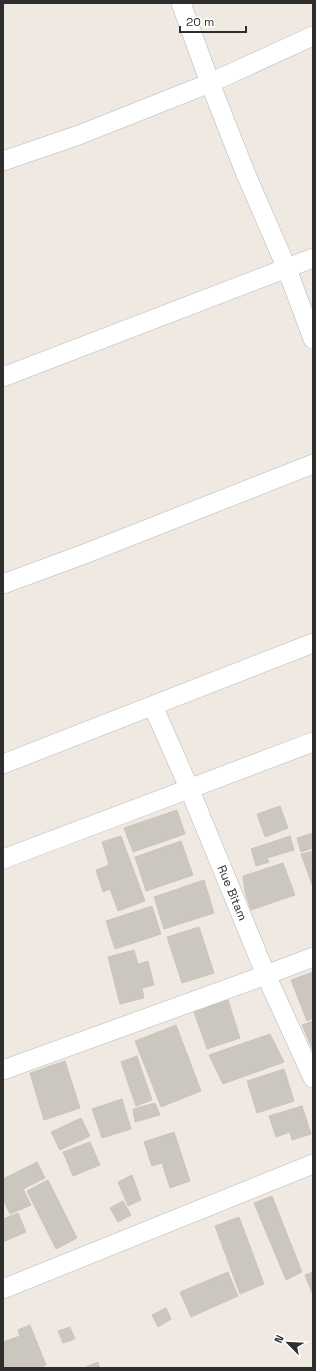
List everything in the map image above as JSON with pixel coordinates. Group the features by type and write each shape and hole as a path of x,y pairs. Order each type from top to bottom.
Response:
{"street":[{"path":"181,3 210,83 245,172 287,269 313,339"},
{"path":"3,161 79,135 210,83 313,36"},
{"path":"3,377 313,258"},
{"path":"3,584 87,553 313,464"},
{"path":"3,764 313,643"},
{"name":"Rue Bitam","path":"153,706 189,788 266,975 313,1078"},
{"path":"3,859 313,742"},
{"path":"3,1070 313,957"},
{"path":"3,1289 313,1164"}],"building":[{"path":"280,806 288,828 265,837 257,814"},
{"path":"177,810 185,834 133,852 124,828"},
{"path":"313,833 313,848 301,852 297,838"},
{"path":"121,836 145,901 118,911 110,889 103,892 96,870 109,865 102,842"},
{"path":"290,836 294,850 267,858 269,862 256,866 251,849"},
{"path":"181,841 193,875 146,891 135,857"},
{"path":"313,851 313,887 301,854"},
{"path":"283,863 295,895 251,910 245,892 243,876"},
{"path":"204,880 214,913 164,929 154,897"},
{"path":"152,906 161,934 115,949 106,921"},
{"path":"199,927 214,973 182,983 167,937"},
{"path":"134,950 138,964 148,961 154,985 142,988 144,998 120,1004 108,957"},
{"path":"313,972 313,1018 307,1021 291,980"},
{"path":"228,1000 240,1038 207,1049 194,1012"},
{"path":"313,1021 313,1050 302,1025"},
{"path":"176,1025 201,1091 161,1107 135,1041"},
{"path":"270,1034 284,1062 223,1084 209,1055"},
{"path":"137,1056 152,1100 136,1106 121,1062"},
{"path":"65,1061 80,1108 44,1120 30,1073"},
{"path":"284,1069 294,1101 257,1113 247,1081"},
{"path":"122,1099 131,1129 102,1138 92,1109"},
{"path":"155,1103 160,1115 135,1122 133,1109"},
{"path":"302,1106 311,1134 292,1140 290,1132 276,1137 269,1116"},
{"path":"81,1118 90,1136 60,1150 51,1132"},
{"path":"174,1132 190,1181 170,1188 162,1163 152,1166 144,1142"},
{"path":"90,1142 100,1165 73,1176 63,1152"},
{"path":"37,1162 45,1178 23,1189 31,1205 10,1214 3,1199 3,1179"},
{"path":"132,1175 141,1200 128,1206 118,1182"},
{"path":"48,1180 77,1238 56,1249 27,1191"},
{"path":"272,1196 302,1272 286,1280 254,1203"},
{"path":"123,1201 131,1215 118,1222 110,1208"},
{"path":"18,1213 26,1232 3,1242 3,1219"},
{"path":"239,1217 264,1284 240,1294 215,1226"},
{"path":"228,1272 238,1296 191,1317 180,1292"},
{"path":"313,1272 313,1295 305,1275"},
{"path":"166,1308 171,1319 158,1327 152,1315"},
{"path":"30,1325 46,1365 39,1368 3,1368 3,1342 20,1336 18,1330"},
{"path":"70,1327 75,1339 63,1343 58,1331"},
{"path":"98,1362 100,1368 83,1368"}]}
